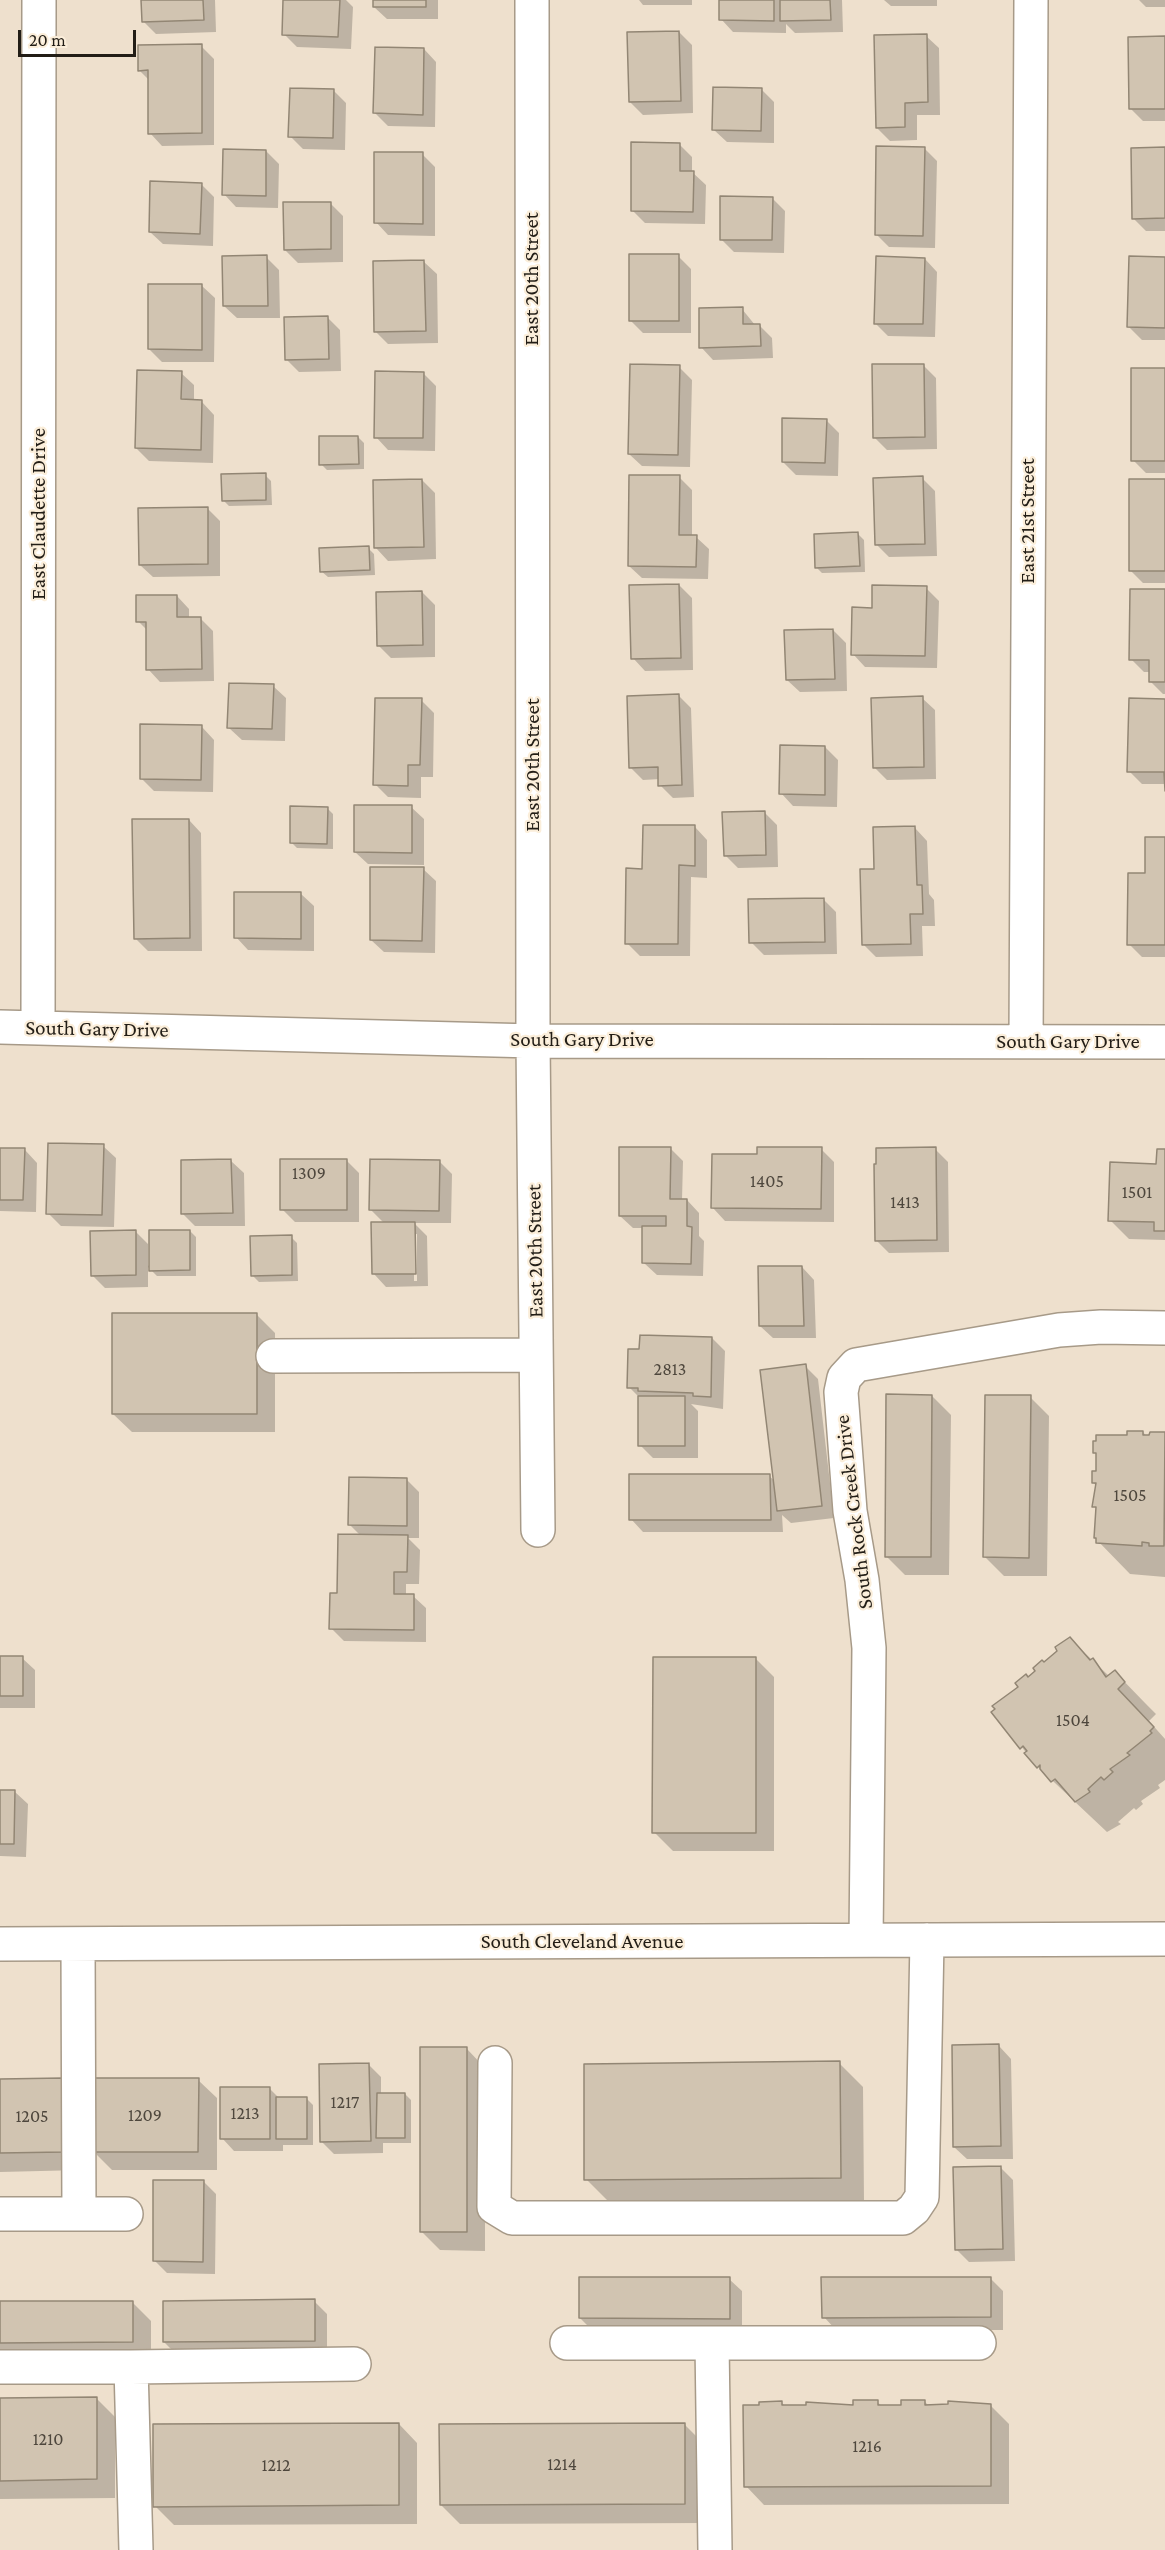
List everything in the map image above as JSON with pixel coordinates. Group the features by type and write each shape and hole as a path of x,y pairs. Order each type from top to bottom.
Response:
{"street":[{"name":"East Claudette Drive","path":"38,1027 39,0"},
{"name":"East 20th Street","path":"532,0 533,1041 538,1530"},
{"name":"East 21st Street","path":"1026,1041 1031,0"},
{"name":"South Gary Drive","path":"0,1027 533,1041 1165,1042"},
{"name":"South Rock Creek Drive","path":"866,1940 869,1648 862,1580 850,1511 841,1392 844,1378 856,1365 1059,1330 1101,1327 1165,1328"},
{"path":"273,1356 536,1355"},
{"name":"South Cleveland Avenue","path":"0,1944 1165,1939"},
{"path":"495,2063 494,2207 512,2218 903,2218 914,2209 922,2197 927,1940"},
{"path":"78,1944 80,2214"},
{"path":"0,2214 126,2214"},
{"path":"567,2343 979,2343"},
{"path":"712,2343 716,2550"},
{"path":"0,2367 354,2364"},
{"path":"131,2367 136,2550"}],"building":[{"path":"141,0 203,0 204,20 142,22"},
{"path":"283,0 340,0 338,37 282,35"},
{"path":"373,0 426,0 426,7 373,7"},
{"path":"719,0 774,0 774,21 719,20"},
{"path":"780,0 830,0 831,20 780,21"},
{"path":"679,31 681,101 629,102 627,32"},
{"path":"927,34 928,102 905,103 905,127 876,128 874,35"},
{"path":"1165,36 1165,109 1129,109 1128,37"},
{"path":"202,44 202,133 148,134 148,70 138,71 138,45"},
{"path":"375,47 424,48 423,115 373,113"},
{"path":"713,87 762,88 761,131 712,130"},
{"path":"290,88 334,89 333,138 288,137"},
{"path":"631,142 680,143 680,171 694,171 693,212 631,211"},
{"path":"876,146 925,147 923,236 875,235"},
{"path":"1165,147 1165,218 1132,219 1131,148"},
{"path":"223,149 266,150 266,196 222,195"},
{"path":"374,152 423,152 423,224 374,223"},
{"path":"150,181 202,183 200,234 149,232"},
{"path":"720,196 773,197 772,240 720,240"},
{"path":"283,202 331,202 331,249 284,250"},
{"path":"629,254 679,254 679,321 629,321"},
{"path":"267,255 268,306 223,306 222,256"},
{"path":"876,256 925,258 923,324 874,324"},
{"path":"1129,256 1165,257 1165,328 1127,327"},
{"path":"424,260 426,331 374,332 373,261"},
{"path":"148,284 202,284 202,350 148,349"},
{"path":"743,307 743,324 760,324 761,346 699,348 699,308"},
{"path":"328,316 329,359 285,360 284,317"},
{"path":"630,364 680,365 678,455 628,454"},
{"path":"872,364 924,364 925,437 873,438"},
{"path":"1131,368 1165,368 1165,461 1131,461"},
{"path":"137,370 182,371 181,399 202,400 201,450 135,448"},
{"path":"375,371 424,372 423,438 374,438"},
{"path":"782,418 827,419 825,463 782,462"},
{"path":"319,436 358,436 359,464 319,465"},
{"path":"266,473 266,500 222,501 221,474"},
{"path":"629,475 680,475 679,535 697,535 696,567 628,566"},
{"path":"923,476 925,544 875,545 873,478"},
{"path":"422,479 424,547 374,548 373,480"},
{"path":"1129,479 1165,479 1165,571 1129,571"},
{"path":"208,507 208,564 139,565 138,508"},
{"path":"858,532 860,566 815,568 814,534"},
{"path":"369,546 370,570 320,572 319,548"},
{"path":"679,584 681,658 631,659 629,585"},
{"path":"872,585 927,586 925,656 851,655 852,607 872,608"},
{"path":"1130,589 1165,589 1165,682 1149,682 1149,660 1129,660"},
{"path":"422,591 423,645 377,646 376,592"},
{"path":"136,595 177,595 177,617 201,617 202,669 146,670 146,622 136,622"},
{"path":"833,629 835,679 786,680 784,630"},
{"path":"229,683 274,684 272,729 227,728"},
{"path":"679,694 682,785 658,786 658,767 629,768 627,696"},
{"path":"923,696 924,767 873,768 871,698"},
{"path":"375,698 422,698 420,765 408,765 408,786 373,785"},
{"path":"1129,698 1165,699 1165,791 1164,772 1127,772"},
{"path":"140,724 202,725 201,780 140,779"},
{"path":"780,745 825,746 825,795 779,794"},
{"path":"354,805 412,805 412,853 354,852"},
{"path":"290,806 328,807 327,844 290,843"},
{"path":"765,811 766,855 724,856 722,812"},
{"path":"132,819 189,819 190,938 134,939"},
{"path":"643,825 695,825 695,866 679,865 678,944 625,944 626,868 642,869"},
{"path":"915,826 917,885 922,885 923,914 910,914 911,944 862,945 860,869 874,869 873,827"},
{"path":"1145,837 1165,837 1165,945 1127,945 1128,873 1145,873"},
{"path":"370,867 424,867 422,941 370,940"},
{"path":"234,892 301,892 301,939 234,938"},
{"path":"824,898 825,942 749,943 748,899"},
{"path":"48,1143 104,1144 102,1215 46,1214"},
{"path":"619,1147 671,1147 670,1199 687,1199 687,1226 692,1227 691,1264 642,1263 642,1226 666,1226 666,1216 619,1216"},
{"path":"757,1147 822,1147 821,1209 711,1208 712,1154 757,1154"},
{"path":"936,1147 937,1240 875,1241 874,1164 876,1164 876,1148"},
{"path":"0,1148 25,1148 23,1200 0,1200"},
{"path":"1157,1149 1165,1149 1165,1231 1154,1231 1154,1222 1108,1221 1110,1162 1156,1164"},
{"path":"231,1159 233,1213 181,1214 181,1160"},
{"path":"280,1159 347,1159 347,1210 280,1210"},
{"path":"370,1159 440,1160 439,1211 369,1210"},
{"path":"371,1222 415,1222 416,1274 372,1274"},
{"path":"136,1230 136,1275 91,1276 90,1231"},
{"path":"149,1230 190,1230 190,1270 149,1271"},
{"path":"292,1235 292,1275 251,1276 250,1236"},
{"path":"758,1266 802,1266 804,1326 759,1326"},
{"path":"112,1313 257,1313 257,1414 112,1414"},
{"path":"640,1335 712,1337 711,1397 693,1396 693,1393 638,1391 638,1388 627,1388 628,1349 639,1349"},
{"path":"806,1364 822,1506 777,1511 760,1370"},
{"path":"886,1394 932,1395 931,1557 885,1557"},
{"path":"985,1395 1031,1395 1029,1558 983,1557"},
{"path":"638,1396 685,1396 685,1446 638,1446"},
{"path":"1127,1431 1143,1431 1143,1435 1149,1435 1150,1432 1165,1432 1164,1546 1149,1546 1149,1543 1142,1542 1142,1546 1096,1543 1096,1538 1094,1538 1096,1507 1092,1507 1096,1483 1092,1483 1092,1471 1096,1471 1096,1453 1093,1453 1093,1441 1096,1441 1096,1435 1127,1435"},
{"path":"629,1474 770,1474 771,1520 629,1520"},
{"path":"349,1477 407,1478 407,1526 348,1525"},
{"path":"338,1534 408,1535 407,1572 394,1572 394,1594 414,1594 414,1630 329,1629 330,1593 337,1593"},
{"path":"1070,1637 1090,1660 1093,1658 1106,1677 1115,1670 1125,1682 1118,1689 1154,1727 1150,1731 1152,1733 1127,1753 1130,1755 1110,1769 1113,1772 1104,1780 1101,1777 1088,1789 1090,1792 1075,1802 1055,1779 1051,1782 1040,1769 1040,1765 1037,1768 1024,1753 1027,1751 1023,1746 1020,1749 991,1712 995,1709 992,1706 1018,1687 1015,1683 1026,1674 1028,1677 1035,1671 1033,1668 1057,1651 1055,1647"},
{"path":"0,1656 23,1656 23,1696 0,1696"},
{"path":"653,1657 756,1657 756,1833 652,1833"},
{"path":"0,1790 15,1790 14,1844 0,1844"},
{"path":"999,2044 1001,2146 953,2147 952,2045"},
{"path":"420,2047 467,2047 467,2232 420,2232"},
{"path":"840,2061 841,2178 584,2180 584,2064"},
{"path":"369,2063 371,2141 320,2142 319,2064"},
{"path":"63,2078 64,2152 0,2153 0,2079"},
{"path":"91,2078 199,2078 198,2152 91,2152"},
{"path":"220,2087 270,2087 270,2139 220,2139"},
{"path":"377,2093 405,2093 405,2138 376,2138"},
{"path":"276,2097 307,2097 307,2139 276,2139"},
{"path":"1001,2166 1003,2249 955,2250 953,2167"},
{"path":"153,2180 204,2180 203,2262 153,2261"},
{"path":"579,2277 730,2277 730,2319 579,2318"},
{"path":"821,2277 991,2277 991,2317 822,2318"},
{"path":"315,2299 315,2341 163,2342 163,2301"},
{"path":"0,2301 133,2301 133,2342 0,2343"},
{"path":"97,2397 97,2479 0,2481 0,2398"},
{"path":"853,2400 878,2400 878,2405 901,2405 901,2400 925,2400 925,2405 948,2404 948,2401 991,2404 991,2486 744,2487 743,2405 782,2401 782,2405 806,2405 806,2402 853,2405"},
{"path":"399,2423 399,2505 153,2507 153,2424"},
{"path":"685,2423 685,2504 440,2505 439,2424"}]}
